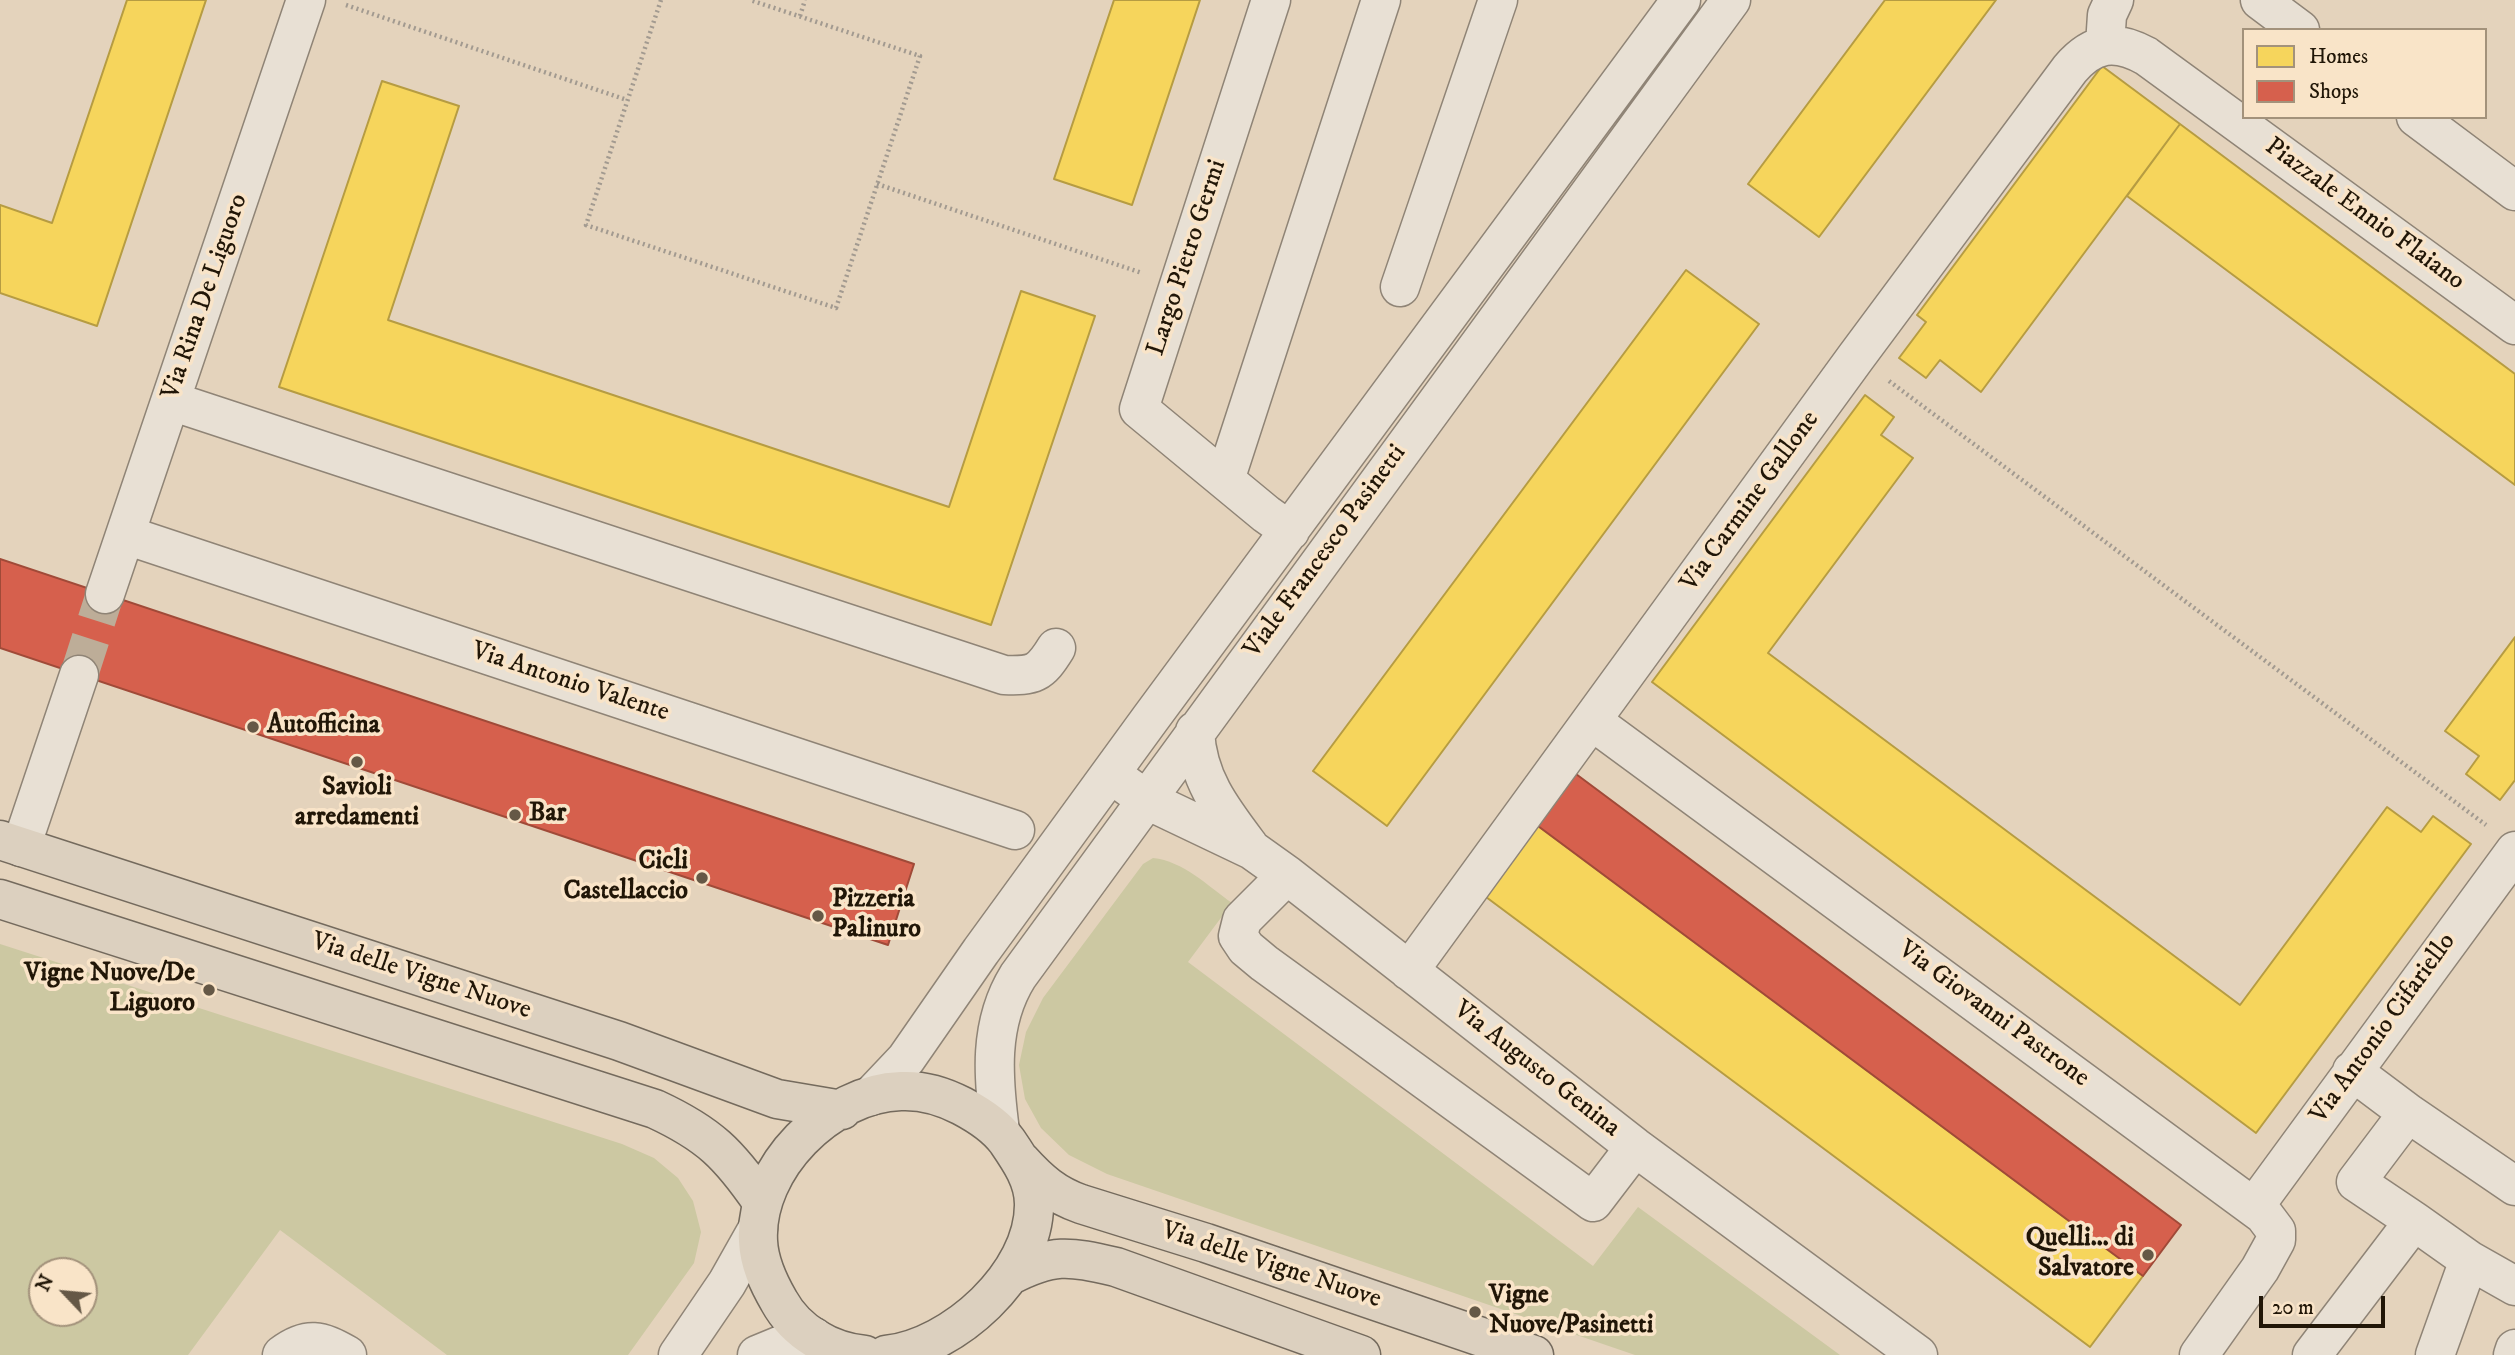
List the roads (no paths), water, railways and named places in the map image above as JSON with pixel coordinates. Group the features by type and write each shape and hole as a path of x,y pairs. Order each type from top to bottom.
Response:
{"main road":[{"name":"Via delle Vigne Nuove","path":"11,843 619,1041 777,1099 856,1103 901,1091 938,1095 972,1111 1010,1145 1048,1188 1064,1198 1206,1243 1534,1355"},
{"name":"Via delle Vigne Nuove","path":"0,899 655,1109 694,1128 728,1156 760,1215"},
{"path":"856,1103 818,1124 793,1147 772,1179 760,1215 759,1252 774,1293 789,1316 829,1347 865,1355"},
{"path":"886,1355 928,1343 960,1324 991,1298 1009,1276 1027,1241 1034,1215 1032,1187 1010,1145"},
{"name":"Via delle Vigne Nuove","path":"1009,1276 1035,1262 1050,1259 1077,1259 1105,1264 1361,1355"}],"street":[{"name":"Largo Pietro Germi","path":"1271,0 1139,409 1290,531"},
{"path":"1225,480 1381,0"},
{"path":"1399,288 1498,0"},
{"name":"Viale Francesco Pasinetti","path":"856,1103 906,1059 981,951 1681,0"},
{"name":"Viale Francesco Pasinetti","path":"1010,1145 993,1064 1003,1004 1011,987 1145,799 1731,0"},
{"path":"2105,45 2107,15 2113,0"},
{"path":"2260,0 2297,28"},
{"name":"Via Rina De Liguoro","path":"106,594 171,401 324,2"},
{"name":"Piazzale Ennio Flaiano","path":"2105,45 2121,45 2146,56 2515,325"},
{"name":"Via Carmine Gallone","path":"1409,971 1856,357 2070,69 2077,61 2105,45"},
{"path":"2419,119 2515,191"},
{"path":"171,401 1004,675 1026,676 1045,667 1056,648"},
{"name":"Via Antonio Valente","path":"125,535 1015,830"},
{"path":"11,843 79,675"},
{"name":"Via Giovanni Pastrone","path":"1592,720 2272,1223 2276,1240 2204,1353"},
{"path":"1195,731 1196,751 1207,785 1252,850"},
{"name":"Via Augusto Genina","path":"1111,774 1145,799 1252,850 1287,875 1635,1147 1918,1355"},
{"name":"Via Antonio Cifariello","path":"2253,1207 2352,1072 2504,840"},
{"path":"1287,875 1242,920 1239,927 1238,936 1246,948 1264,963 1593,1202 1635,1147"},
{"path":"2352,1072 2515,1186"},
{"path":"2408,1113 2356,1182 2469,1261 2515,1286"},
{"path":"678,1355 727,1283 760,1215"},
{"path":"2312,1355 2414,1222"},
{"path":"2435,1355 2469,1261"},
{"path":"757,1355 791,1341 814,1337"},
{"path":"282,1355 306,1341 327,1344 347,1355"},
{"path":"2513,1355 2515,1349"}],"tunnel":[{"path":"79,675 105,594"}],"place":[{"name":"Autofficina","path":"253,727"},
{"name":"Savioli arredamenti","path":"357,762"},
{"name":"Bar","path":"515,815"},
{"name":"Cicli Castellaccio","path":"702,878"},
{"name":"Pizzeria Palinuro","path":"818,916"},
{"name":"Vigne Nuove/De Liguoro","path":"209,990"},
{"name":"Quelli… di Salvatore","path":"2148,1255"},
{"name":"Vigne Nuove/Pasinetti","path":"1475,1312"}]}
